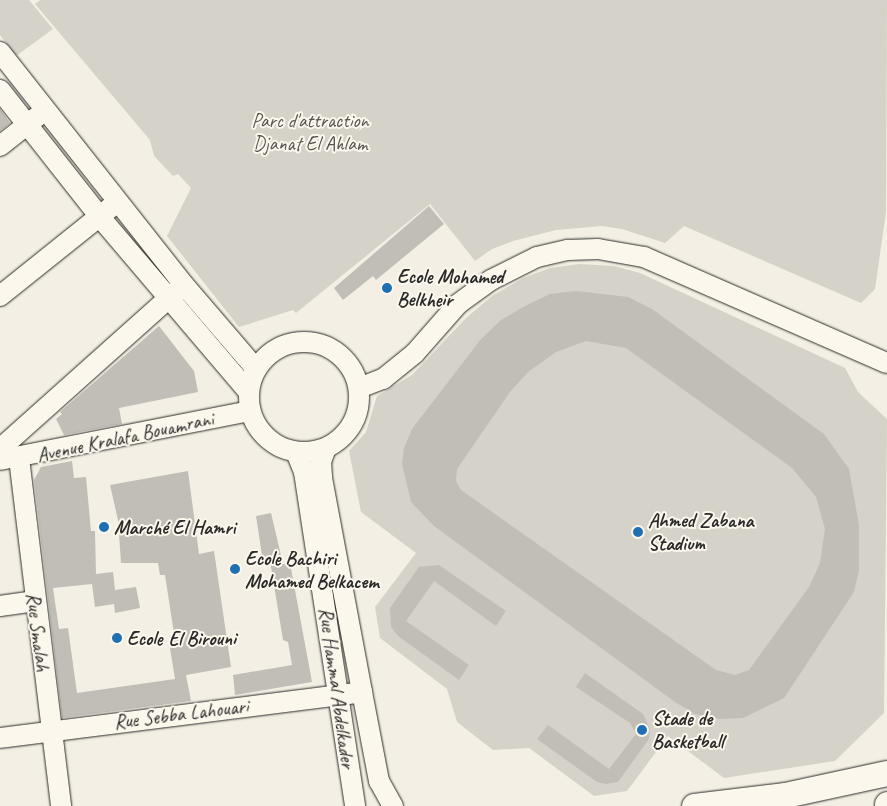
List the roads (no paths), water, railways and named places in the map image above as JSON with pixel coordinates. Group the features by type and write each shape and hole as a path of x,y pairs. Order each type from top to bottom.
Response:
{"main road":[{"path":"694,806 785,795 887,773"}],"street":[{"path":"0,52 184,285 256,369"},
{"path":"0,90 249,401 260,432 275,445 296,452 326,448 342,438 357,414 359,388 351,366 335,350 317,342 299,341 274,350 256,369 249,401"},
{"path":"0,146 45,110"},
{"path":"0,296 117,202"},
{"path":"359,388 383,378 415,353 458,304 491,280 537,257 568,250 598,249 644,257 887,363"},
{"path":"0,449 184,285"},
{"name":"Avenue Kralafa Bouamrani","path":"10,459 249,401"},
{"path":"326,448 322,462 322,478 383,806"},
{"name":"Rue Hammal Abdelkader","path":"296,452 304,472 355,806"},
{"name":"Rue Smalah","path":"10,459 34,601 61,806"},
{"path":"0,606 34,601"},
{"name":"Rue Sebba Lahouari","path":"0,738 339,693 362,692"},
{"path":"379,781 393,806"}],"place":[{"name":"Ecole Mohamed Belkheir","path":"387,288"},
{"name":"Marché El Hamri","path":"104,527"},
{"name":"Ahmed Zabana Stadium","path":"638,532"},
{"name":"Ecole Bachiri Mohamed Belkacem","path":"235,569"},
{"name":"Ecole El Birouni","path":"117,638"},
{"name":"Stade de Basketball","path":"642,730"}],"park label":[{"name":"Parc d'attraction Djanat El Ahlam","path":"310,132"}]}
